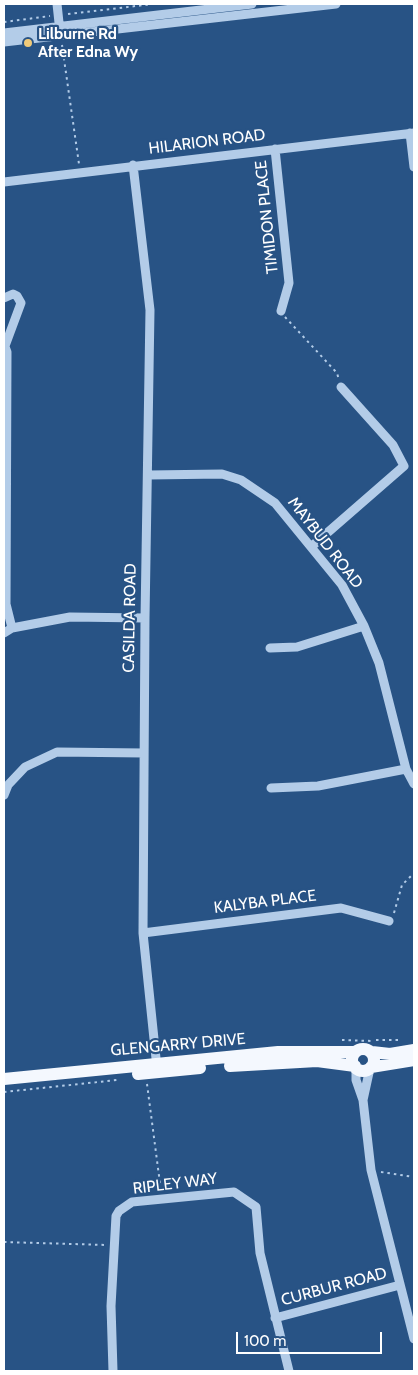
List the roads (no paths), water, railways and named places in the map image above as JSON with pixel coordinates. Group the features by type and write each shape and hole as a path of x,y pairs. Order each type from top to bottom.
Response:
{"main road":[{"path":"414,1050 390,1054 372,1052 364,1048 355,1052 352,1060 355,1067 363,1070 414,1060"},
{"name":"GLENGARRY DRIVE","path":"4,1087 154,1071 291,1052 355,1052"},
{"path":"371,1068 374,1060 372,1052"},
{"name":"GLENGARRY DRIVE","path":"4,1079 291,1061 318,1061 355,1067"}],"street":[{"path":"57,4 61,35"},
{"path":"4,42 61,35 196,11 252,4"},
{"path":"196,11 249,15 336,4"},
{"path":"4,33 61,35"},
{"path":"412,133 414,167"},
{"name":"HILARION ROAD","path":"4,182 80,171 412,133"},
{"name":"TIMIDON PLACE","path":"275,149 289,283 281,311"},
{"name":"CASILDA ROAD","path":"133,165 150,310 149,475 145,618 143,933 154,1071"},
{"path":"4,298 13,294 17,296 21,303 4,345 7,360 6,604 12,628"},
{"path":"311,547 404,466 393,445 341,386"},
{"name":"MAYBUD ROAD","path":"149,475 222,474 240,480 275,503 342,585 364,626 379,663 406,769 414,784"},
{"path":"4,633 12,628 70,617 145,618"},
{"path":"270,648 297,647 364,626"},
{"path":"4,795 8,785 26,767 58,752 144,753"},
{"path":"270,788 318,786 406,769"},
{"name":"KALYBA PLACE","path":"143,933 341,908 389,921"},
{"path":"355,1067 356,1080 363,1100 371,1170 414,1340"},
{"path":"363,1100 371,1068"},
{"name":"RIPLEY WAY","path":"112,1371 111,1306 116,1245 116,1216 124,1206 132,1202 234,1192 256,1207 260,1253 289,1371"},
{"name":"CURBUR ROAD","path":"275,1318 400,1285"}],"place":[{"name":"Lilburne Rd After Edna Wy","path":"28,43"}]}
